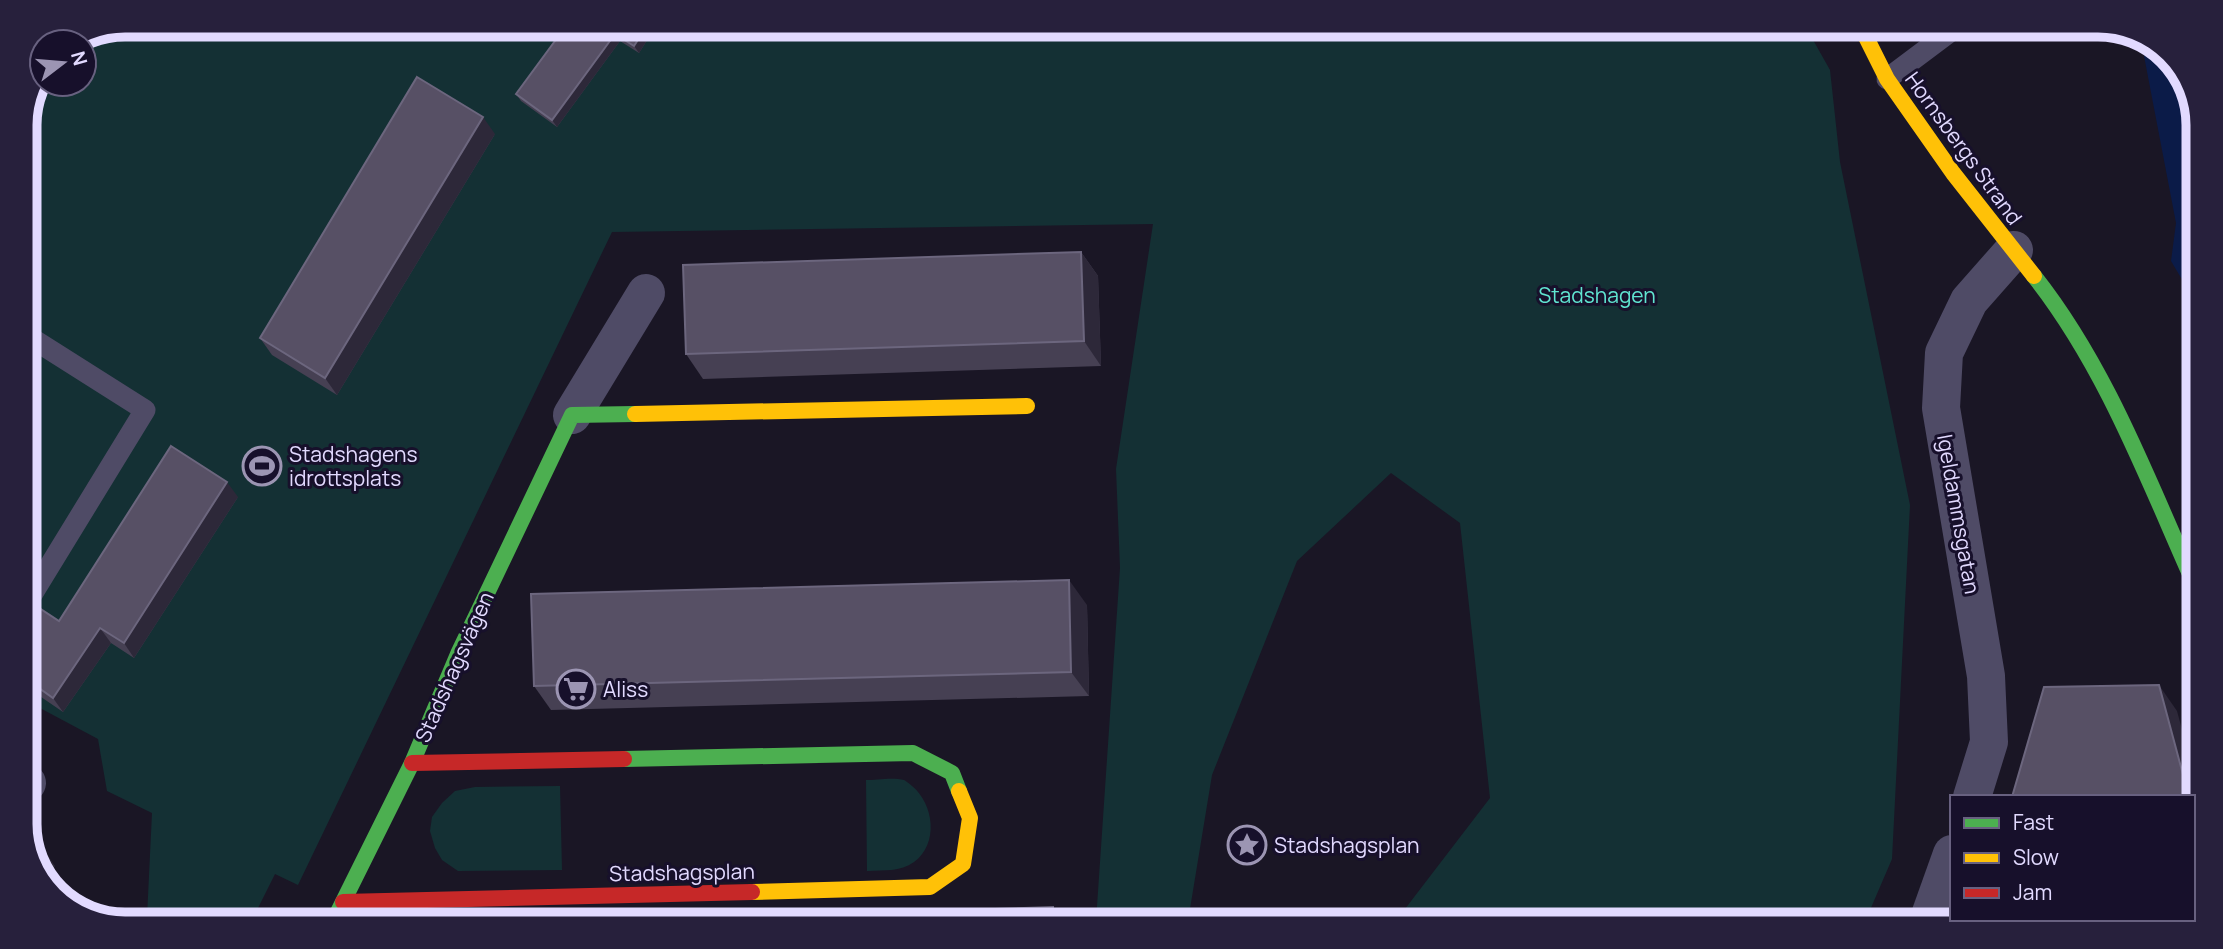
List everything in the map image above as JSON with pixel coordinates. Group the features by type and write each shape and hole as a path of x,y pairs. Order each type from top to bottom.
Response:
{"street":[{"name":"Hornsbergs Strand","path":"1866,37 1887,79 1953,173 2061,310 2082,344 2135,451 2186,565"},
{"name":"Igeldammsgatan","path":"1973,795 1989,742 1986,676 1941,408 1944,353 1969,301 2014,250"},
{"name":"Stadshagsvägen","path":"338,912 412,763 458,654 572,415 646,293"},
{"path":"572,415 1027,406"},
{"name":"Stadshagsplan","path":"343,902 930,887 963,864 970,818 952,773 913,753 412,763"},
{"path":"1931,912 1950,860"}],"lane":[{"path":"1887,79 1943,37"},
{"path":"37,342 145,410 37,586"}],"green space":[{"name":"Stadshagen","path":"124,37 1811,37 1830,70 1840,162 1910,505 1892,859 1869,912 1403,912 1490,798 1460,523 1391,473 1297,561 1212,775 1189,912 1097,912 1120,568 1116,469 1153,224 612,232 298,885 275,874 256,912 147,912 152,813 107,791 98,739 37,706 37,119 41,98 98,98 98,41"},
{"path":"866,780 904,780 925,803 931,824 930,835 922,854 909,865 892,870 867,871"},
{"path":"560,786 562,870 458,871 442,860 435,848 430,831 432,817 455,791 475,787"}],"water":[{"path":"2143,48 2168,71 2180,91 2185,107 2186,286 2171,261 2176,223"}],"building":[{"path":"558,37 613,37 552,120 516,94"},
{"path":"620,37 640,37 634,46"},
{"path":"417,77 483,117 325,378 260,338"},
{"path":"1081,252 1084,341 686,354 683,265"},
{"path":"171,446 227,482 124,643 100,628 53,698 37,687 37,607 59,621"},
{"path":"1069,580 1071,672 534,686 531,594"},
{"path":"2159,685 2186,786 2186,795 2013,795 2044,687"},
{"path":"1053,907 1053,912 899,912"}],"traffic: fast":[{"path":"2034,276 2060,311 2104,385 2186,565"},
{"path":"338,912 412,763 458,654 572,415 635,414"},
{"path":"624,759 913,753 952,773 959,791"}],"traffic: slow":[{"path":"1866,37 1887,79 1953,173 2034,276"},
{"path":"635,414 1027,406"},
{"path":"752,892 930,887 963,864 970,818 959,791"}],"traffic: jam":[{"path":"412,763 624,759"},
{"path":"343,902 752,892"}],"place":[{"name":"Stadshagens idrottsplats","path":"262,466"},
{"name":"Aliss","path":"576,689"},
{"name":"Stadshagsplan","path":"1247,845"}]}
